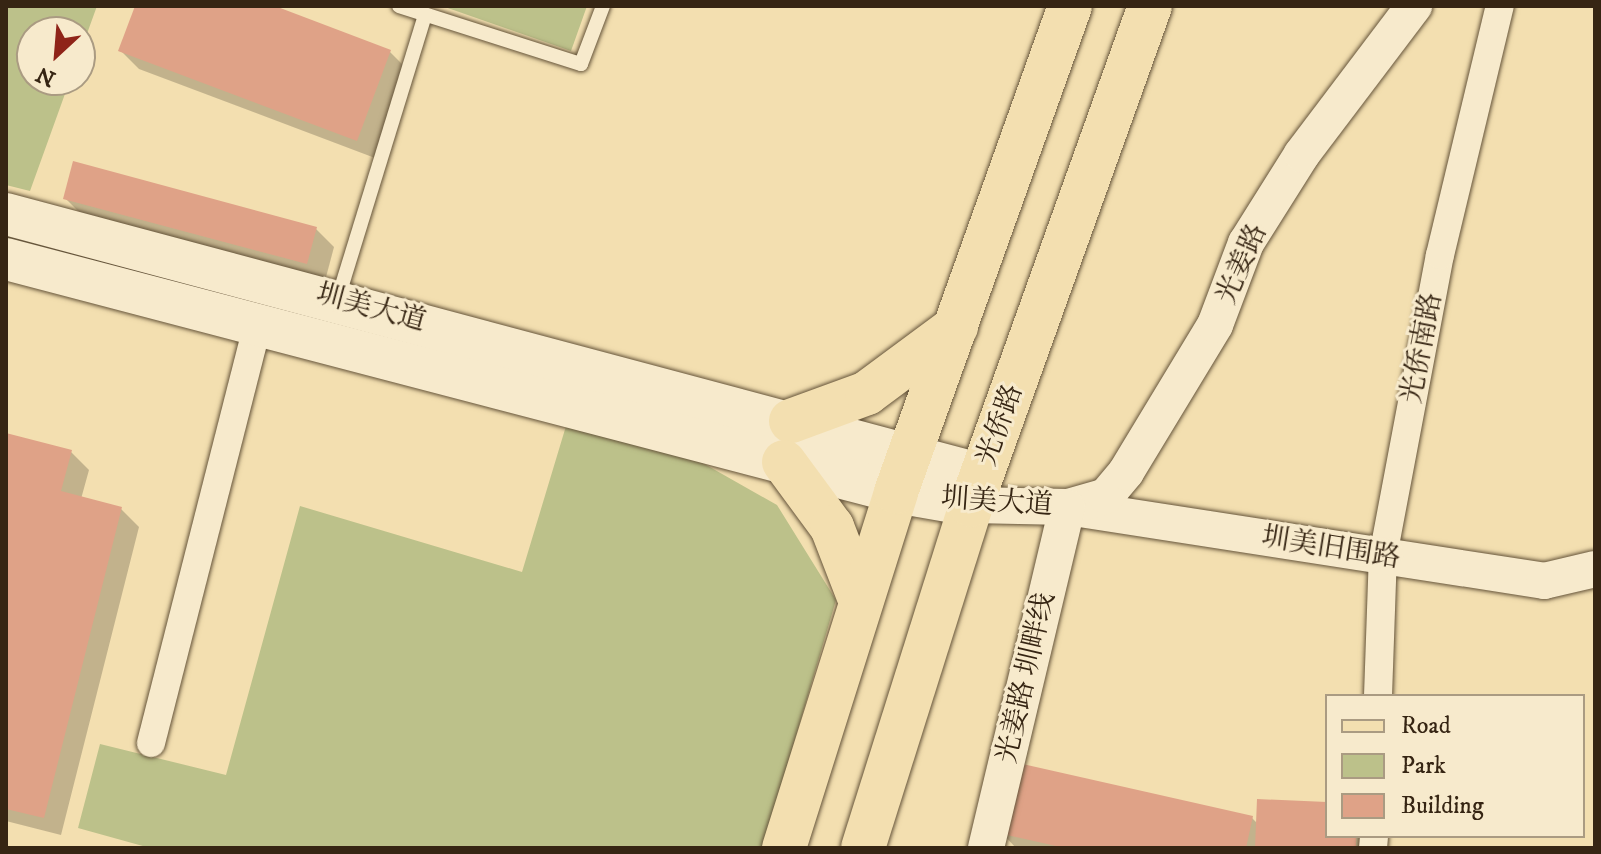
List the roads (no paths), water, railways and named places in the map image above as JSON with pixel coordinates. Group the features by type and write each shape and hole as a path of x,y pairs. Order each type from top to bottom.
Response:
{"main road":[{"path":"784,848 902,474 1070,6"},
{"name":"光侨路","path":"863,848 976,490 1150,6"},
{"name":"圳美大道","path":"6,214 338,299 788,441 902,474 976,490"},
{"name":"圳美大道","path":"6,259 258,324 788,441"},
{"path":"861,602 832,527 788,441 867,393 956,327"}],"street":[{"name":"光姜路","path":"1067,507 1106,496 1126,472 1215,325 1246,243 1302,154 1414,6"},
{"name":"光侨南路","path":"1378,694 1383,556 1440,255 1500,6"},
{"path":"151,743 258,324"},
{"name":"圳美大道","path":"976,490 1067,507"},
{"name":"圳美旧围路","path":"1067,507 1544,581 1595,569"},
{"name":"光姜路 圳畔线","path":"986,848 1067,507"}],"lane":[{"path":"399,6 581,64 603,6"},
{"path":"338,299 425,15"}]}
